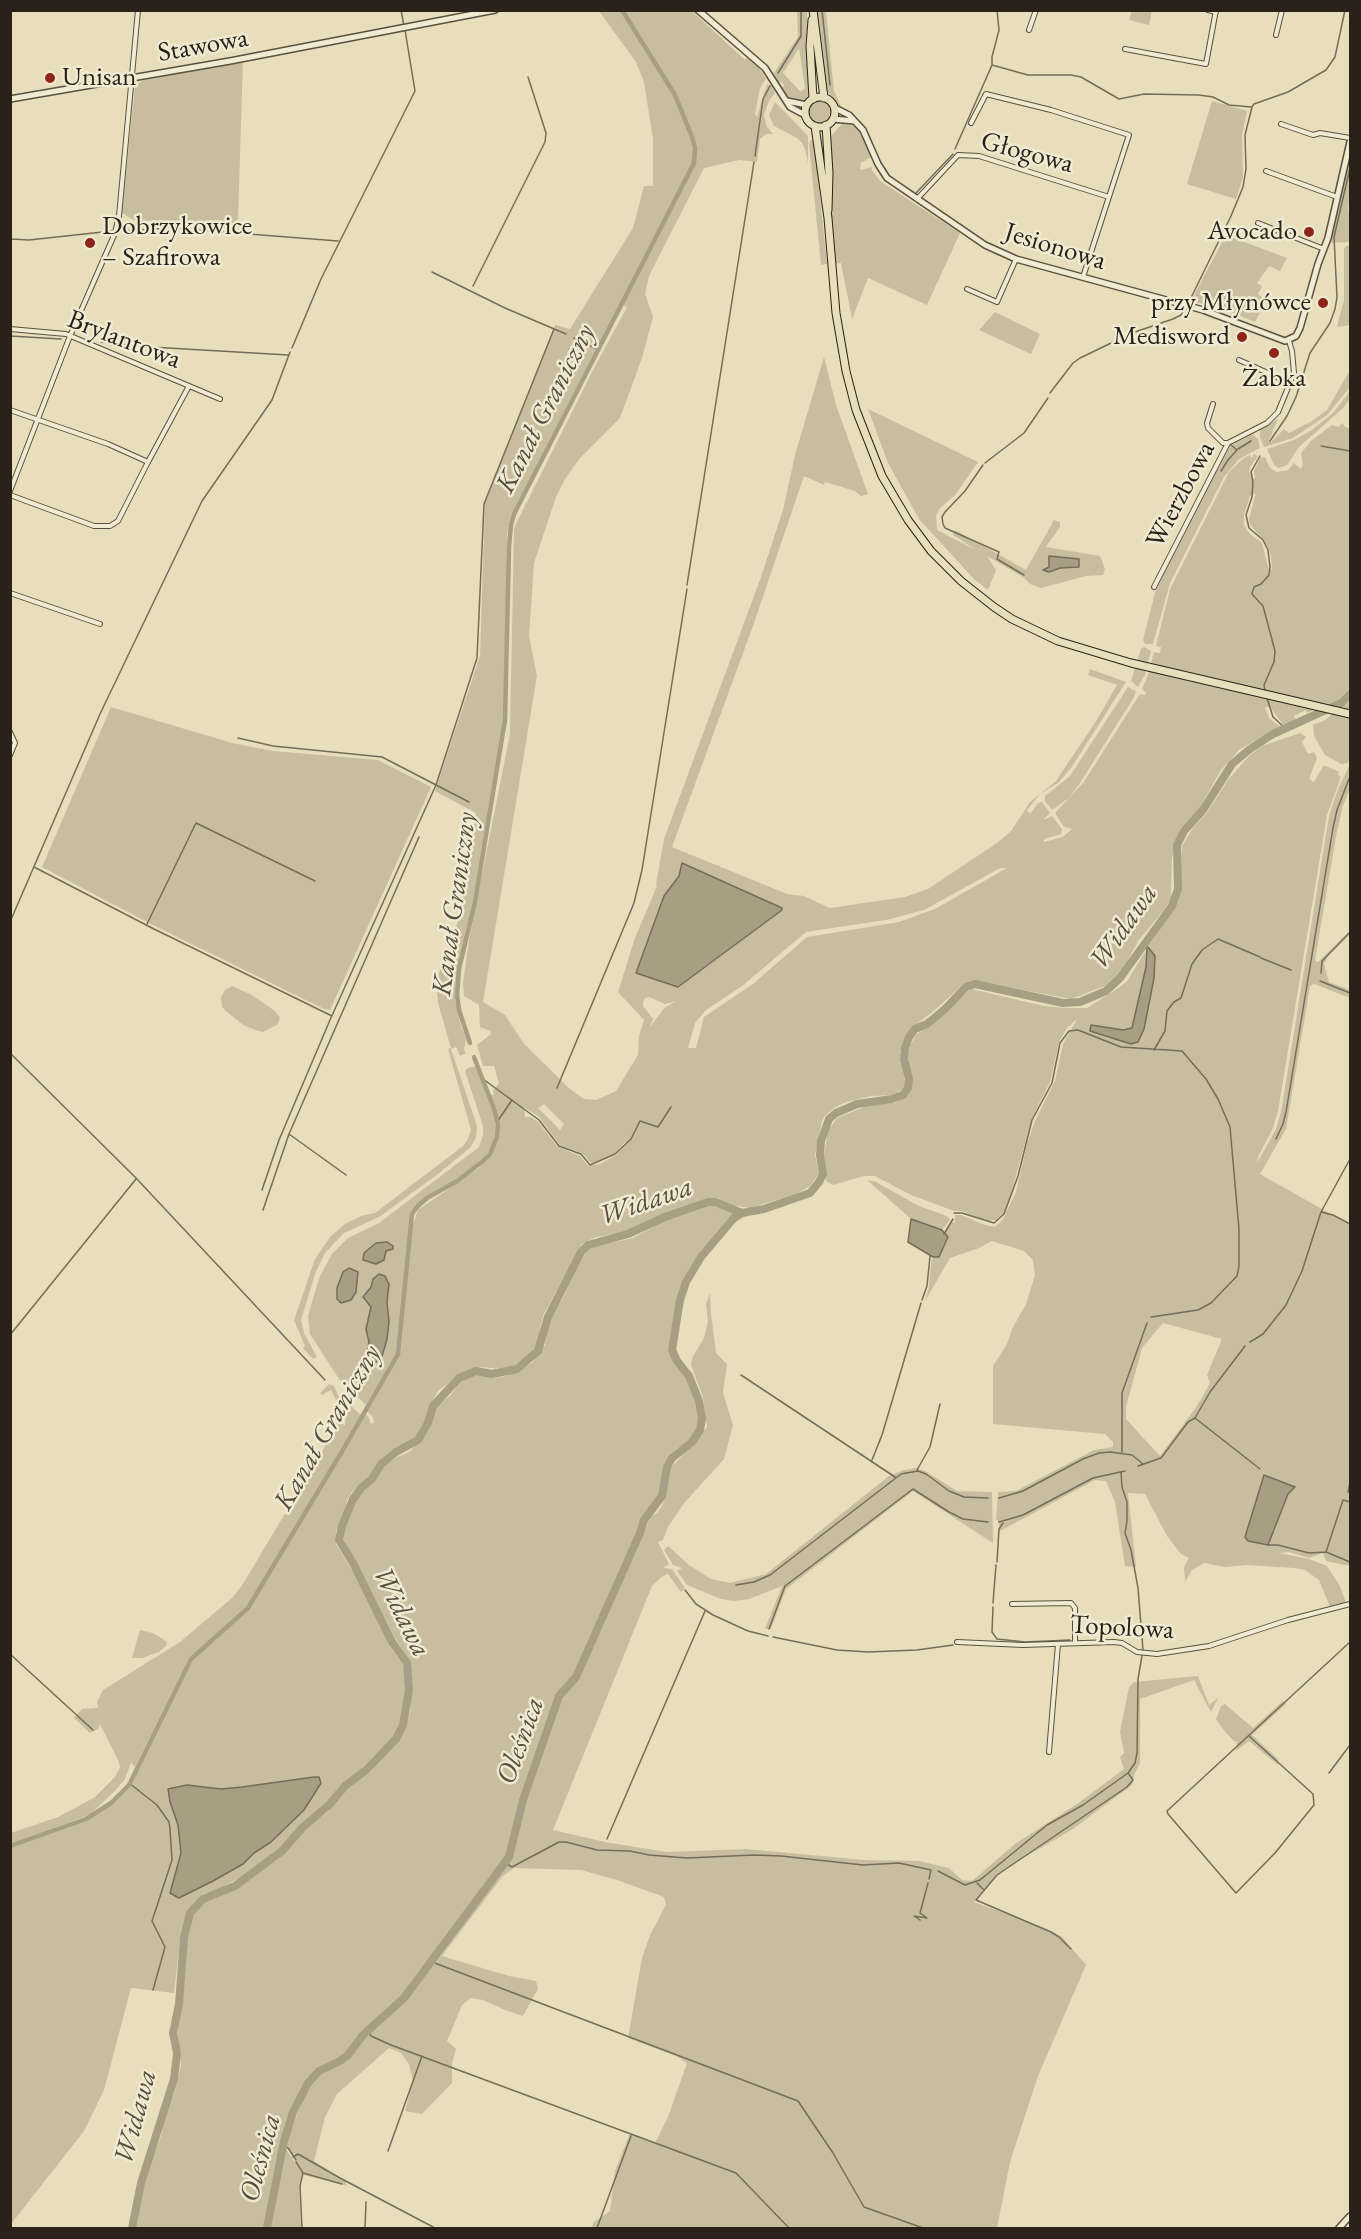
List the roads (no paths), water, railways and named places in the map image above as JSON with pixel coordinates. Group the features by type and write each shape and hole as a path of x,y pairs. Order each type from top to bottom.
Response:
{"main road":[{"path":"813,13 824,98"},
{"path":"813,13 810,30 813,99"},
{"path":"824,98 831,102 834,108 833,119 826,126 815,126 808,121 805,115 807,105 813,99 824,98"},
{"path":"815,126 828,218 831,274 848,381 872,456 889,490 931,551 974,592 1012,619 1066,644 1131,663 1350,714"},
{"path":"826,126 830,172 828,218"}],"street":[{"path":"138,10 119,216 115,233 70,336 10,493 94,526 110,526 118,520 189,386"},
{"name":"Stawowa","path":"10,99 495,10"},
{"path":"698,10 765,68 790,108 805,115"},
{"path":"1029,30 1035,10"},
{"path":"1125,48 1206,64 1216,11 1208,10"},
{"path":"1276,35 1282,10"},
{"path":"971,123 986,94 1129,135 1083,278"},
{"path":"787,101 807,105"},
{"name":"Jesionowa","path":"834,108 849,115 866,134 875,159 884,174 975,239 1016,258 1203,310 1279,340 1289,341"},
{"path":"833,119 856,121"},
{"path":"1281,124 1312,135 1320,133 1350,140 1324,249 1300,328 1296,336 1289,341"},
{"name":"Głogowa","path":"917,199 958,155 979,156 1109,197"},
{"path":"1266,171 1338,197"},
{"path":"1258,223 1324,249"},
{"path":"966,289 997,302 1016,258"},
{"name":"Brylantowa","path":"10,329 61,332 220,399"},
{"name":"Wierzbowa","path":"1154,586 1228,443 1275,417 1294,373 1293,351 1289,341"},
{"path":"1239,360 1290,383"},
{"path":"1213,404 1207,423 1208,428 1223,443 1228,443"},
{"path":"10,410 108,444 148,462"},
{"path":"10,593 100,624"},
{"path":"10,732 15,742 10,755"},
{"path":"1012,1604 1071,1603 1074,1608 1075,1643"},
{"name":"Topolowa","path":"957,1642 1058,1644 1119,1642 1144,1653 1183,1651 1209,1646 1288,1620 1350,1604"},
{"path":"1049,1752 1058,1644"},
{"path":"1339,2229 1350,2216"}],"waterway":[{"path":"401,10 404,26"},
{"name":"Kanał Graniczny","path":"470,1043 459,1010 457,995 459,969 475,902 505,720 511,525 514,514 694,163 695,148 692,137 675,95 622,10"},
{"path":"778,73 801,36 801,10"},
{"path":"822,10 830,85"},
{"path":"955,149 992,65 999,30 997,10"},
{"path":"1189,302 1243,187 1246,169 1245,135 1252,107 1254,104 1288,92 1326,70 1335,57 1345,10"},
{"path":"292,348 321,279 415,91 405,30"},
{"path":"992,65 1028,75 1081,77 1119,99 1144,94 1199,95 1213,97 1229,105 1251,107"},
{"path":"473,286 545,142 546,133 528,77"},
{"path":"755,156 763,99 770,86"},
{"path":"916,193 953,154"},
{"path":"687,585 754,162"},
{"path":"1270,441 1287,416 1296,397 1310,353 1330,323 1335,309 1337,297 1334,237 1350,168"},
{"path":"120,231 172,228 338,241"},
{"path":"10,239 29,240 112,231"},
{"path":"432,272 505,308 566,334"},
{"path":"1050,393 1073,363 1080,358 1132,333 1173,319 1181,315 1185,308"},
{"path":"262,1190 279,1140 330,1020 436,785 477,658 484,504 554,329"},
{"path":"10,336 61,339"},
{"path":"574,338 599,350"},
{"path":"101,342 288,355"},
{"path":"10,922 100,714 202,501 272,400 290,352"},
{"path":"985,463 1024,433 1048,398"},
{"path":"1238,449 1251,441"},
{"path":"1221,471 1237,450 1231,445"},
{"path":"1321,446 1350,451"},
{"path":"1260,456 1251,472 1252,497 1246,515 1249,528 1263,540 1268,550 1270,567 1269,575 1261,584 1254,587 1252,594 1263,606 1275,651 1274,662 1264,685 1265,691"},
{"path":"983,465 965,491 945,512 942,517 943,524 945,528 999,552 997,559 1024,575"},
{"path":"557,1088 634,903 642,870 687,589"},
{"name":"Widawa","path":"132,2228 141,2183 174,2079 177,2053 173,2033 179,2004 184,1937 190,1913 203,1899 235,1886 282,1851 303,1827 329,1805 345,1786 366,1770 396,1739 403,1725 409,1690 407,1663 392,1642 353,1563 339,1540 353,1499 362,1487 372,1479 381,1464 396,1452 418,1440 428,1423 433,1406 459,1378 476,1371 492,1374 517,1369 538,1351 548,1317 581,1252 588,1245 628,1234 665,1217 708,1202 715,1202 742,1213 764,1209 810,1193 823,1174 820,1155 821,1141 829,1119 836,1113 857,1104 892,1099 903,1095 908,1088 909,1079 904,1059 909,1037 915,1029 927,1024 945,1009 966,987 975,984 1063,1003 1080,1002 1106,991 1120,978 1172,906 1178,889 1177,845 1184,831 1203,810 1232,764 1273,734 1341,703 1350,694"},
{"path":"1267,698 1273,717 1286,729"},
{"path":"238,738 273,746 382,757 469,802"},
{"path":"1276,1139 1286,1112 1333,828 1349,779"},
{"path":"147,924 196,823 315,881"},
{"path":"263,1210 289,1134 419,837"},
{"path":"34,867 332,1016"},
{"path":"1321,973 1322,961 1350,932"},
{"path":"1154,1050 1165,1031 1167,1011 1174,1002 1181,998 1192,964 1202,950 1218,939 1260,957"},
{"path":"1261,958 1291,970"},
{"path":"1320,981 1350,993"},
{"path":"954,1213 962,1213 994,1223 1004,1214 1018,1176 1032,1120 1052,1083 1060,1043 1069,1031 1078,1030 1121,1047 1182,1051 1206,1079 1230,1127 1239,1229 1239,1266 1237,1276 1211,1303 1198,1310 1151,1317"},
{"path":"10,1053 136,1178 325,1380"},
{"name":"Kanał Graniczny","path":"10,1846 86,1819 111,1803 129,1785 191,1659 248,1608 344,1448 398,1354 412,1214 427,1198 457,1181 482,1162 490,1154 497,1137 498,1125 494,1109 474,1057"},
{"path":"483,1079 539,1120 559,1146 581,1154 590,1165 615,1154 631,1139 640,1121 658,1127 671,1107"},
{"path":"497,1122 512,1100"},
{"path":"289,1134 346,1175"},
{"path":"1250,1342 1263,1334 1286,1305 1302,1271 1321,1212 1350,1159"},
{"path":"10,1335 136,1179"},
{"path":"1321,1212 1333,1215 1350,1224"},
{"name":"Oleśnica","path":"267,2228 284,2141 293,2112 308,2083 319,2071 348,2055 363,2035 404,1998 509,1857 523,1800 559,1696 576,1677 644,1520 662,1496 667,1467 672,1458 692,1442 700,1430 702,1418 699,1401 689,1376 677,1361 672,1350 680,1300 686,1282 701,1257 734,1218 742,1213"},
{"path":"944,1234 953,1219"},
{"path":"922,1300 927,1286 930,1256"},
{"path":"872,1460 882,1435 921,1303"},
{"path":"1122,1452 1122,1393 1147,1323"},
{"path":"1245,1346 1210,1392 1195,1418 1260,1469"},
{"path":"741,1375 895,1477"},
{"path":"917,1470 930,1447 940,1404"},
{"path":"1138,1466 1161,1458 1188,1422 1195,1418"},
{"path":"999,1498 1023,1491 1099,1453 1132,1455 1143,1464"},
{"path":"736,1585 754,1582 770,1575 901,1474 918,1471 926,1474 949,1491 964,1497 988,1498"},
{"path":"999,1522 1023,1515 1093,1478 1125,1471"},
{"path":"938,1871 965,1885 980,1880 1047,1825 1083,1805 1128,1773 1135,1763 1138,1679 1143,1650 1138,1588 1131,1550 1125,1533 1127,1502 1122,1487 1121,1472"},
{"path":"1350,1482 1348,1492 1350,1492"},
{"path":"769,1629 785,1586 913,1489 963,1519 988,1522"},
{"path":"1326,1552 1343,1500 1350,1502"},
{"path":"997,1562 999,1529 1003,1523"},
{"path":"1268,1545 1278,1545 1309,1553 1326,1552 1350,1562"},
{"path":"993,1603 996,1565"},
{"path":"685,1590 696,1604 713,1615 748,1631 768,1636"},
{"path":"993,1607 992,1632 997,1639 1025,1642 1070,1640"},
{"path":"607,1839 705,1611"},
{"path":"773,1637 837,1650 868,1652 917,1650 953,1645"},
{"path":"1249,1736 1313,1794 1314,1805 1275,1853 1236,1893 1167,1811 1350,1642"},
{"path":"10,1654 93,1730"},
{"path":"1329,1773 1350,1745"},
{"path":"1071,1949 1051,1932 976,1900 997,1875 1127,1787 1133,1780 1128,1773"},
{"path":"129,1783 157,1805 169,1822 170,1829 172,1860 152,1921 165,1947 153,1990"},
{"path":"505,1863 512,1867 559,1842 566,1842 597,1850 630,1851 687,1858 754,1855 863,1865 899,1863 931,1870 929,1879"},
{"path":"920,1920 914,1916 927,1918 920,1913 928,1883"},
{"path":"977,1883 984,1890"},
{"path":"432,1962 798,2101 833,2153 864,2207 923,2228"},
{"path":"368,2030 371,2036 391,2045 736,2173 789,2228"},
{"path":"388,2151 422,2056"},
{"path":"597,2228 631,2136"},
{"path":"283,2144 296,2160"},
{"path":"293,2157 298,2154 435,2228"},
{"path":"296,2162 303,2173 300,2186 302,2228"},
{"path":"303,2173 342,2184"},
{"path":"365,2228 366,2202"}],"place":[{"name":"Unisan","path":"50,78"},
{"name":"Avocado","path":"1309,232"},
{"name":"Dobrzykowice – Szafirowa","path":"90,243"},
{"name":"przy Młynówce","path":"1323,303"},
{"name":"Medisword","path":"1242,337"},
{"name":"Żabka","path":"1274,353"}]}
